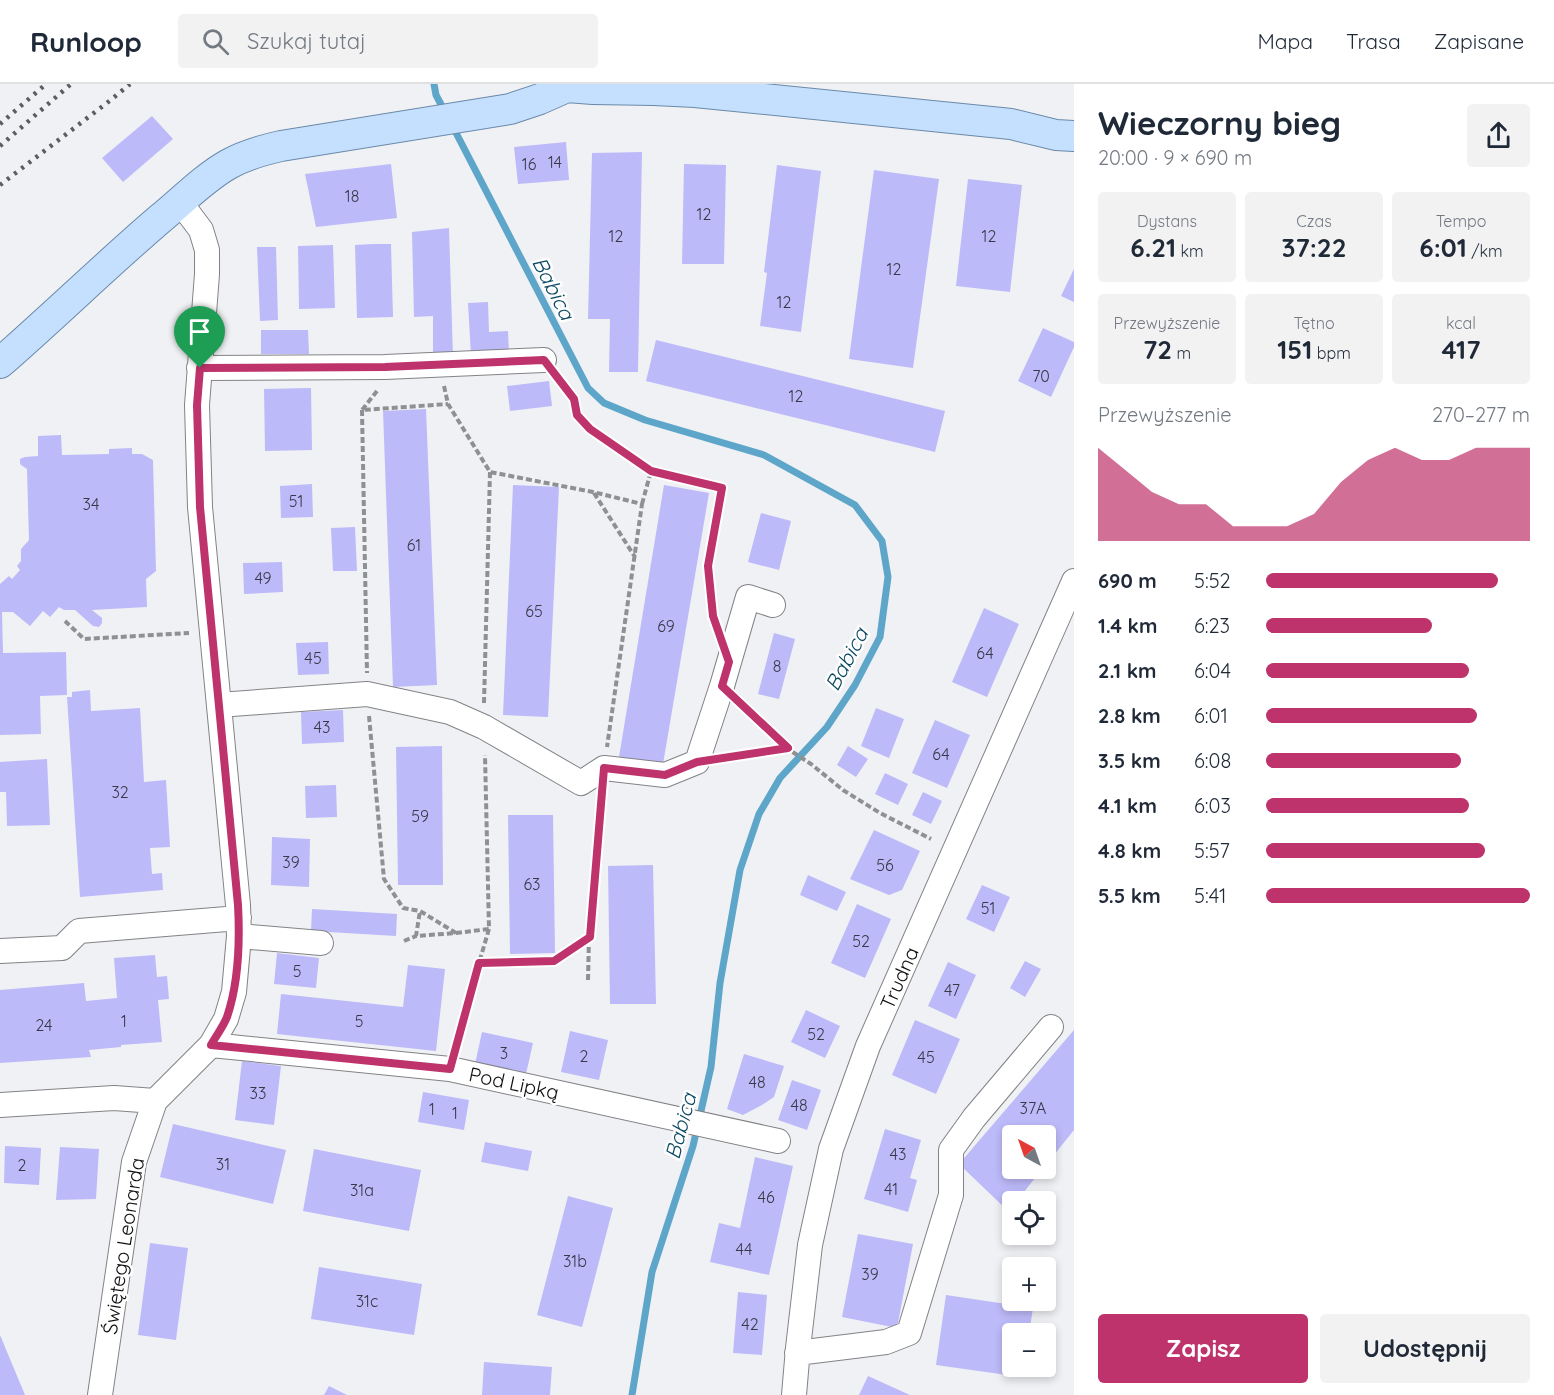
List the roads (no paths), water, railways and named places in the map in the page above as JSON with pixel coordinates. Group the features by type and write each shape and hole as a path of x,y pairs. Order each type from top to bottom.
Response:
{"main road":[{"path":"0,363 110,262 203,182 230,163 263,150 281,146 510,109 540,99 565,85 593,89 695,92 1011,124 1056,135 1074,136"},
{"path":"1011,124 1058,119 1074,121"}],"street":[{"name":"Świętego Leonarda","path":"100,1395 135,1162 155,1101 211,1045 226,1019 234,992 239,927 200,507 197,405 207,250 201,230 180,202"},
{"path":"200,368 385,367 544,360"},
{"name":"Trudna","path":"794,1395 810,1245 831,1149 868,1046 1074,581"},
{"path":"219,705 367,694 450,712 484,727 581,783 604,768 665,775 697,762 748,597 773,605"},
{"path":"0,951 62,948 79,931 239,927 321,943"},
{"path":"797,1353 886,1342 909,1333 951,1196 951,1150 974,1118 1051,1027"},
{"name":"Pod Lipką","path":"211,1045 450,1069 777,1141"},
{"path":"0,1105 114,1098 155,1101"}],"waterway":[{"name":"Babica","path":"434,84 436,95 445,112"},
{"name":"Babica","path":"453,127 588,388 604,403 645,420 764,455 855,505 882,541 888,577 880,637 855,685 827,727 780,778 759,814 740,870 720,983 711,1067 693,1146 652,1272 632,1395"}],"railway":[{"path":"0,124 46,84"},
{"path":"0,146 71,84"},
{"path":"0,185 130,84"}]}
